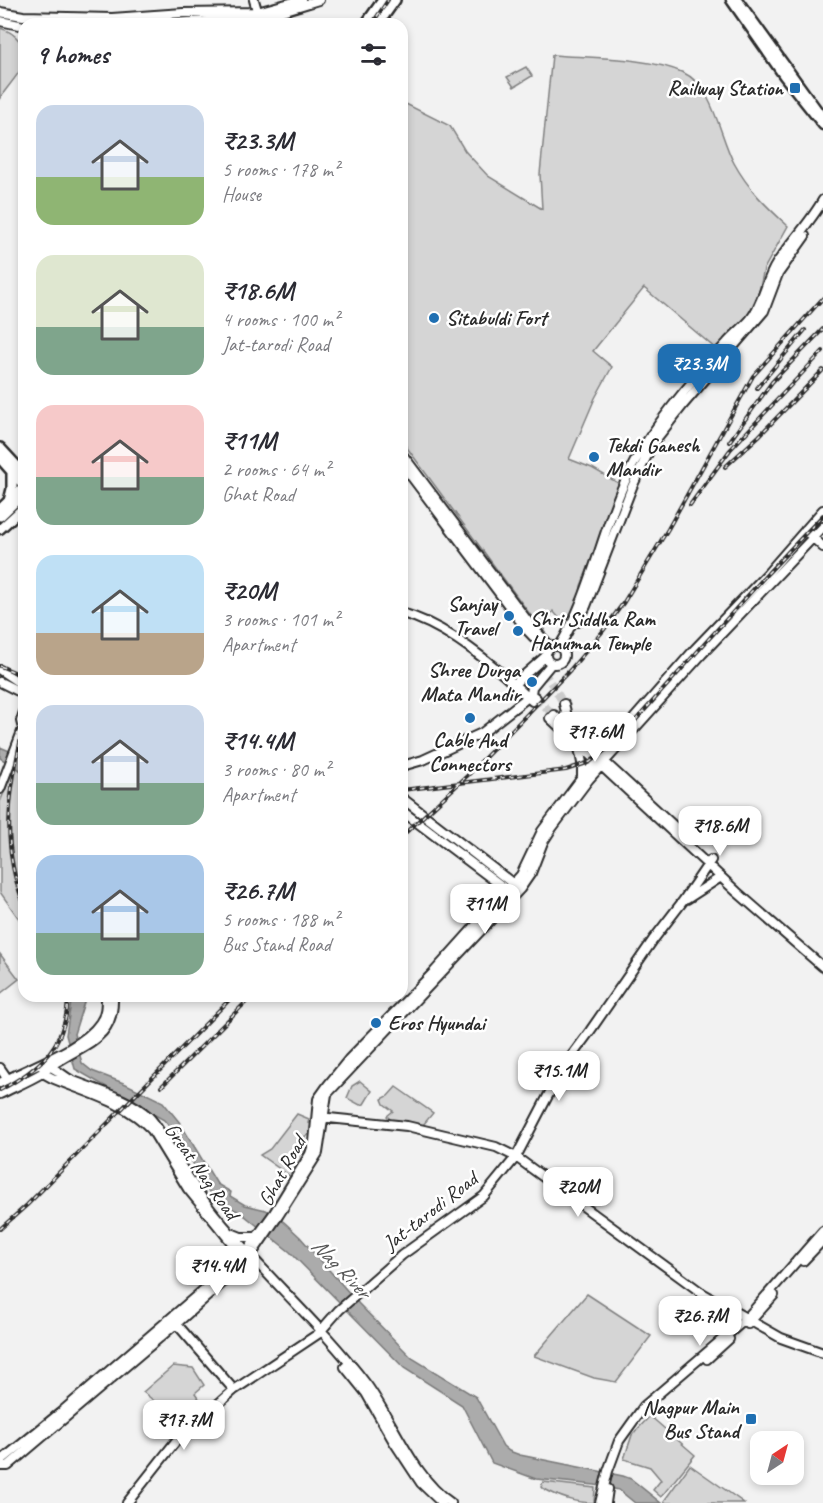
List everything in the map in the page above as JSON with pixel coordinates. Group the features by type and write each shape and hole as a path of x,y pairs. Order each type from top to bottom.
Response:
{"highway":[{"path":"370,18 383,0"},
{"path":"382,18 395,0"},
{"path":"737,0 823,119"},
{"path":"742,0 823,112"},
{"path":"0,448 17,468"},
{"path":"0,458 17,468"},
{"path":"9,501 17,468"},
{"path":"0,516 18,499"},
{"path":"0,522 18,506"}],"main road":[{"path":"254,0 259,18"},
{"path":"259,18 301,0"},
{"path":"0,12 23,16 88,18 177,14 259,18 319,0"},
{"path":"730,0 784,76 823,124"},
{"path":"0,21 18,25"},
{"path":"532,698 532,687 551,664 554,649 572,624 583,599 597,554 634,463 676,404 715,356 757,311 777,264 807,226 823,200"},
{"path":"513,684 554,649 586,606 632,487 653,443 764,311 777,274 823,211"},
{"path":"408,462 532,627 554,649"},
{"path":"408,472 527,630 565,655 563,661 558,665 551,664"},
{"path":"0,509 18,491"},
{"path":"699,652 823,510"},
{"path":"0,530 18,515"},
{"path":"699,652 769,585 823,527"},
{"path":"805,530 823,547"},
{"path":"761,579 769,585"},
{"path":"408,615 449,633 532,698"},
{"name":"Ghat Road","path":"511,891 542,831 581,779 600,762 699,652"},
{"path":"536,663 544,672"},
{"path":"0,670 18,682"},
{"path":"0,682 18,691"},
{"path":"408,764 423,760 482,733 532,698"},
{"path":"562,723 566,712 564,704"},
{"path":"600,762 579,747 552,717 562,723 643,802 823,960"},
{"path":"0,789 18,742"},
{"path":"579,747 582,763 581,779"},
{"name":"Ghat Road","path":"408,999 531,873 543,842 600,762"},
{"path":"408,803 503,880 511,891"},
{"path":"408,815 503,880 511,891"},
{"path":"710,862 721,877 823,967"},
{"name":"Jat-tarodi Road","path":"127,1503 176,1441 234,1390 320,1332 339,1310 402,1255 484,1196 516,1156 562,1069 652,940 710,862"},
{"path":"503,880 521,875"},
{"path":"683,901 721,877"},
{"path":"82,1045 101,1022 105,1014 106,1002"},
{"path":"4,1081 51,1062 100,1035 109,1022 113,1002"},
{"name":"Ghat Road","path":"174,1321 246,1257 276,1214 310,1154 320,1118 318,1099 342,1067 405,1002"},
{"path":"0,1094 43,1073 51,1062"},
{"name":"Great Nag Road","path":"51,1062 70,1079 122,1099 148,1117 158,1128 198,1193 246,1257"},
{"path":"0,1068 4,1081 12,1087"},
{"name":"Great Nag Road","path":"43,1073 116,1103 152,1130 188,1189 246,1257 320,1332 368,1386 411,1457 435,1490 451,1503"},
{"path":"320,1118 406,1126 496,1147 516,1156 702,1293 781,1338 823,1353"},
{"path":"748,1320 823,1231"},
{"path":"230,1233 241,1237 260,1237"},
{"path":"600,1503 619,1441 644,1406 748,1320 823,1240"},
{"path":"174,1321 8,1466 1,1467 2,1460 174,1321"},
{"path":"174,1321 234,1390"},
{"name":"Great Nag Road","path":"320,1332 366,1393 421,1483 442,1503"},
{"path":"606,1503 608,1479"}],"shaded area":[{"path":"0,28 18,40 18,73 0,98"},
{"path":"552,55 620,59 654,64 684,73 702,89 715,113 739,172 758,197 788,226 764,269 757,301 751,314 716,349 644,288 593,351 612,367 595,398 569,459 592,468 620,484 581,586 578,607 569,629 553,611 543,632 408,449 408,105 450,126 465,151 488,176 542,209 540,174"},
{"path":"526,67 532,76 514,87 507,77"},
{"path":"0,747 18,754 18,768 0,758"},
{"path":"15,766 18,769 18,918 0,892 0,802"},
{"path":"0,954 18,980 0,994"},
{"path":"71,1002 84,1002 74,1034 82,1063 92,1071 163,1102 180,1123 217,1184 231,1192 230,1196 245,1205 266,1210 284,1222 412,1358 476,1397 503,1446 509,1451 623,1476 631,1479 661,1503 635,1503 619,1490 595,1485 536,1479 492,1463 462,1405 404,1368 290,1252 240,1212 222,1204 209,1192 180,1140 164,1120 75,1069 66,1035"},
{"path":"360,1081 372,1091 364,1104 360,1105 347,1098 352,1086"},
{"path":"396,1087 433,1113 423,1125 392,1121 387,1116 393,1111 384,1104 382,1099"},
{"path":"297,1114 309,1119 308,1123 311,1123 310,1134 304,1137 303,1144 306,1149 294,1179 260,1155 270,1149"},
{"path":"587,1294 651,1336 616,1382 594,1378 534,1356"},
{"path":"173,1366 193,1368 204,1385 195,1393 205,1407 184,1425 143,1392"},
{"path":"650,1416 695,1455 661,1497 653,1490 661,1480 650,1467 624,1459 632,1435"},
{"path":"690,1465 744,1503 666,1503 664,1501"},
{"path":"543,1482 595,1488 594,1503 573,1501 560,1496 541,1487"}],"tunnel":[{"path":"544,672 564,704"},
{"path":"536,698 554,715"}],"railway":[{"path":"376,18 388,0"},
{"path":"408,830 467,776 570,670 603,631 624,602 668,529 753,376 823,298"},
{"path":"729,442 772,382 823,329"},
{"path":"757,388 805,330"},
{"path":"690,505 730,450 823,351"},
{"path":"725,467 759,436 823,370"},
{"path":"408,789 566,770 590,762 617,741 823,515"},
{"path":"0,666 18,674"},
{"path":"18,753 9,816 9,838 18,888"},
{"path":"0,1090 27,1073 49,1054 63,1028 67,1002"},
{"path":"0,1229 27,1205 227,1002"},
{"path":"161,1087 246,1002"}],"place":[{"name":"Railway Station","path":"795,88"},
{"name":"Sitabuldi Fort","path":"434,318"},
{"name":"Tekdi Ganesh Mandir","path":"594,457"},
{"name":"Sanjay Travel","path":"509,616"},
{"name":"Shri Siddha Ram Hanuman Temple","path":"518,631"},
{"name":"Shree Durga Mata Mandir","path":"532,682"},
{"name":"Cable And Connectors","path":"470,718"},
{"name":"Eros Hyundai","path":"376,1023"},
{"name":"Nagpur Main Bus Stand","path":"751,1419"}],"water label":[{"name":"Nag River","path":"341,1268"}]}
